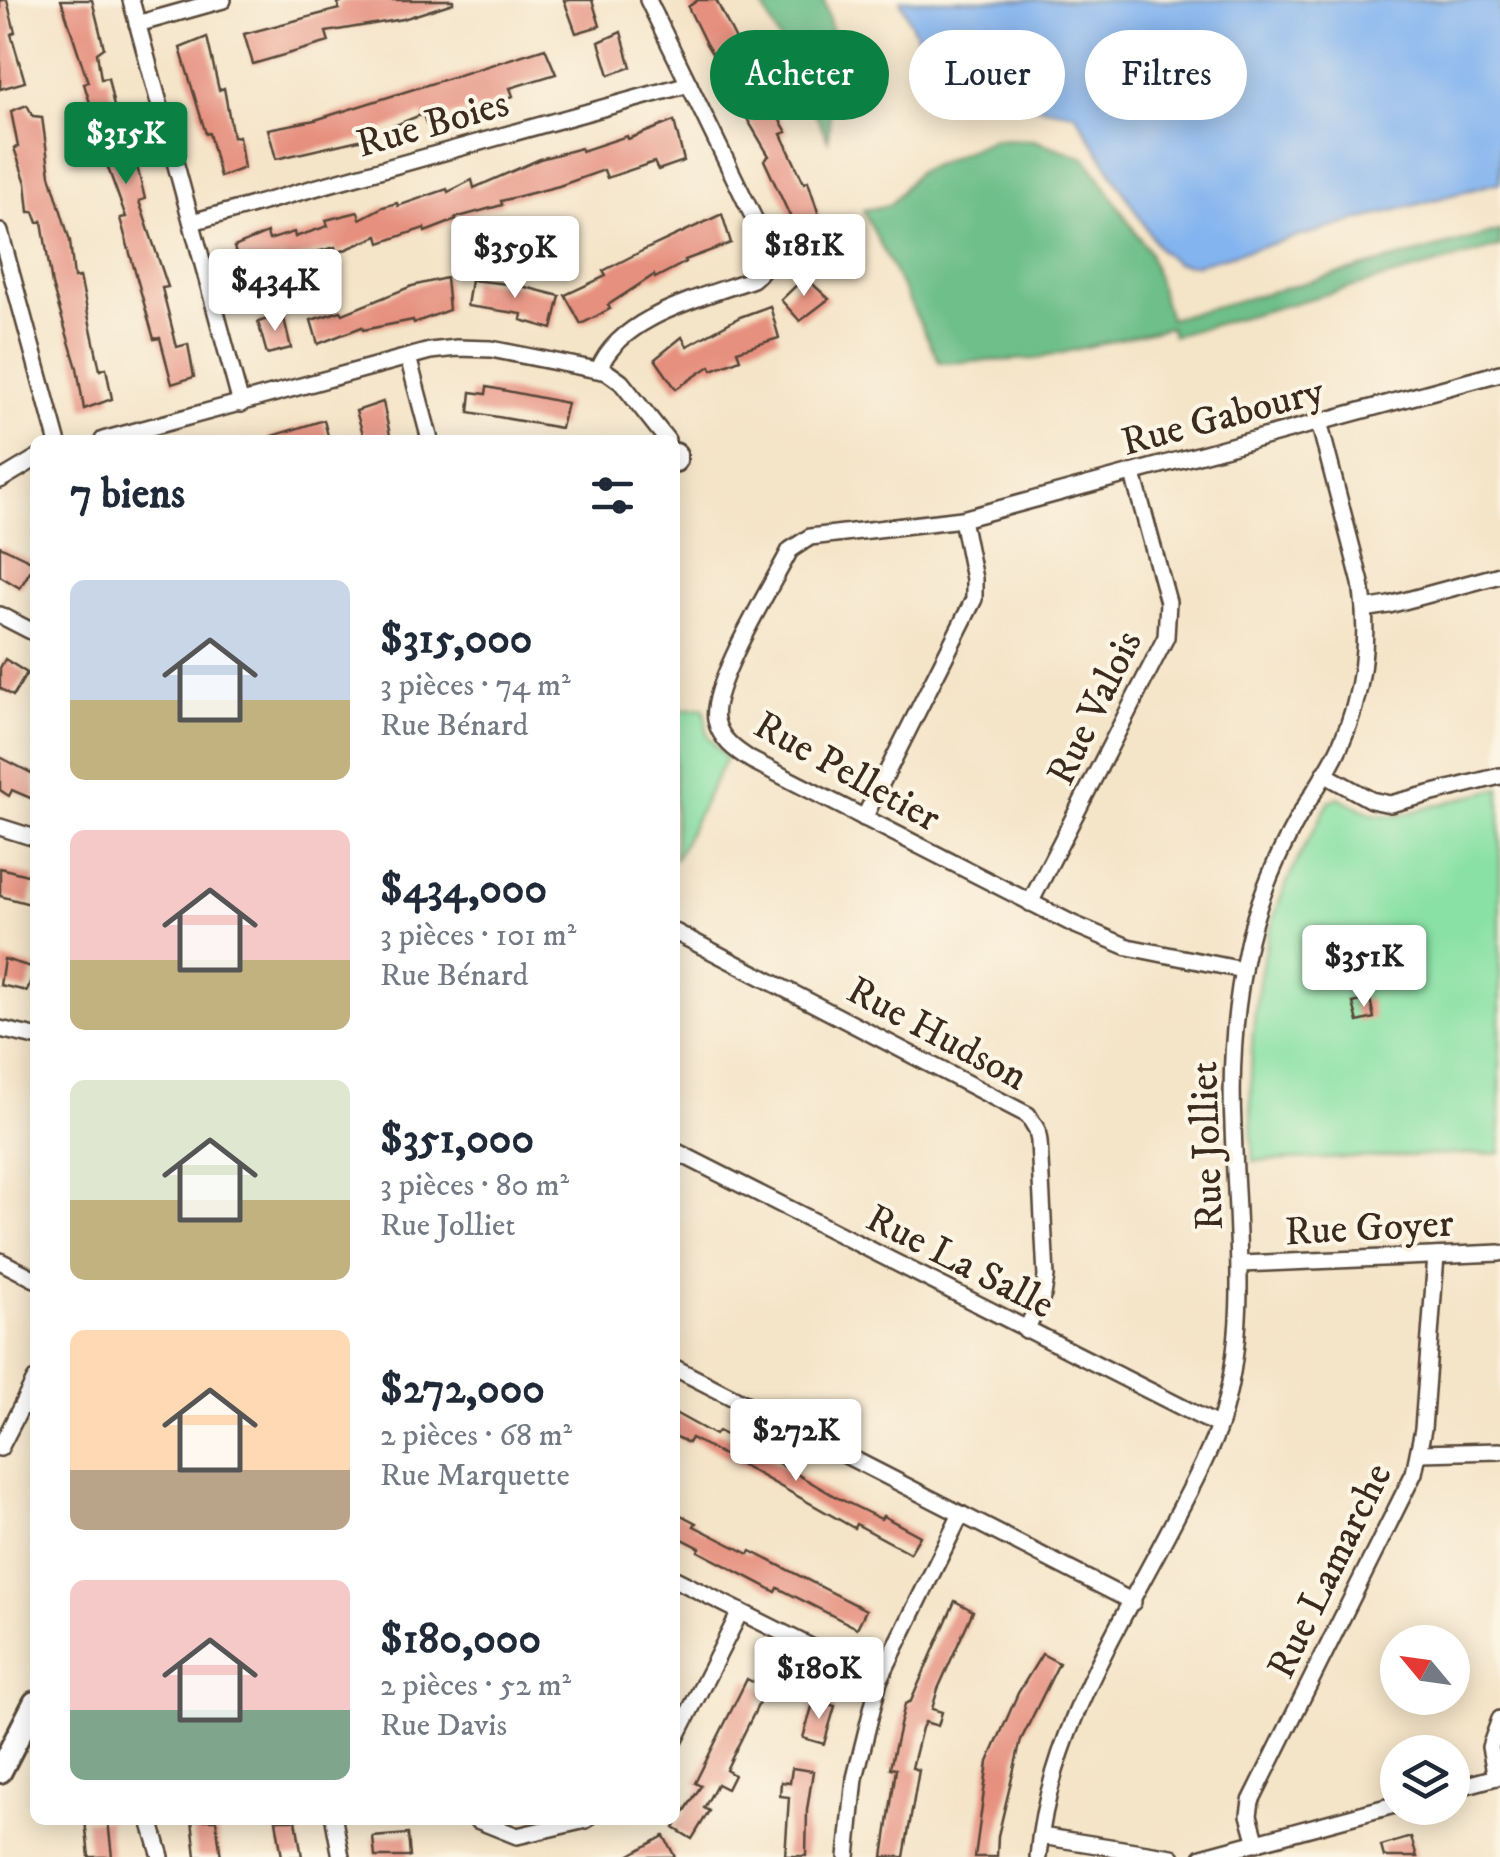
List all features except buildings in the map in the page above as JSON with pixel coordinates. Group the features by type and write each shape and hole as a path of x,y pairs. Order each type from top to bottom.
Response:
{"street":[{"path":"131,0 241,404"},
{"path":"138,24 224,0"},
{"path":"600,369 609,348 630,332 684,304 753,279 766,263 762,235 648,0"},
{"name":"Rue Boies","path":"192,222 689,84"},
{"path":"0,232 56,435"},
{"path":"122,435 439,349 480,348 600,369 621,382 663,435"},
{"path":"408,357 429,435"},
{"name":"Rue Gaboury","path":"962,519 1500,372"},
{"name":"Rue Jolliet","path":"1038,1857 1048,1795 1070,1730 1218,1426 1236,1349 1241,1264 1232,1080 1243,970 1268,880 1340,746 1358,694 1364,608 1355,554 1319,422"},
{"path":"0,480 30,462"},
{"name":"Rue Valois","path":"1030,903 1166,636 1168,602 1132,474"},
{"path":"864,818 974,599 962,519"},
{"name":"Rue Pelletier","path":"962,519 810,537 790,550 718,693 718,725 736,750 1030,903 1128,946 1243,970"},
{"path":"1364,608 1500,575"},
{"path":"0,616 30,631"},
{"path":"1324,774 1386,804 1500,776"},
{"path":"0,827 30,836"},
{"name":"Rue Hudson","path":"680,935 1028,1115 1039,1141 1046,1277 1043,1296 1026,1330"},
{"path":"0,1029 30,1036"},
{"name":"Rue La Salle","path":"680,1154 1218,1426"},
{"name":"Rue Goyer","path":"1241,1264 1500,1253"},
{"name":"Rue Lamarche","path":"1256,1843 1251,1800 1414,1473 1420,1453 1436,1256"},
{"path":"0,1261 30,1276"},
{"path":"680,1371 1133,1602"},
{"path":"0,1448 30,1390"},
{"path":"1420,1453 1500,1451"},
{"path":"847,1857 855,1778 879,1681 961,1514"},
{"path":"680,1582 879,1681"},
{"path":"680,1730 740,1612"},
{"path":"0,1771 30,1713"},
{"path":"1470,1784 1498,1776 1490,1747 1500,1719"},
{"path":"1202,1857 1380,1809"},
{"path":"151,1825 161,1857"},
{"path":"335,1825 341,1857"},
{"path":"490,1825 517,1836 564,1825"},
{"path":"1040,1836 1172,1857"}],"green space":[{"path":"760,0 824,0 832,30 775,30"},
{"path":"818,120 829,120 828,140"},
{"path":"994,139 1034,140 1086,158 1149,252 1169,319 1500,231 1500,247 1173,336 1170,327 1036,359 940,363 863,210 890,205 917,172"},
{"path":"704,708 708,736 726,758 680,850 680,710"},
{"path":"1500,788 1500,1153 1253,1161 1251,1067 1256,1003 1267,941 1281,897 1330,801 1338,797 1373,814 1397,816"}],"water":[{"path":"900,0 1500,0 1500,182 1194,265 1176,263 1159,249 1075,113 1065,111 1065,30 914,30"}]}
